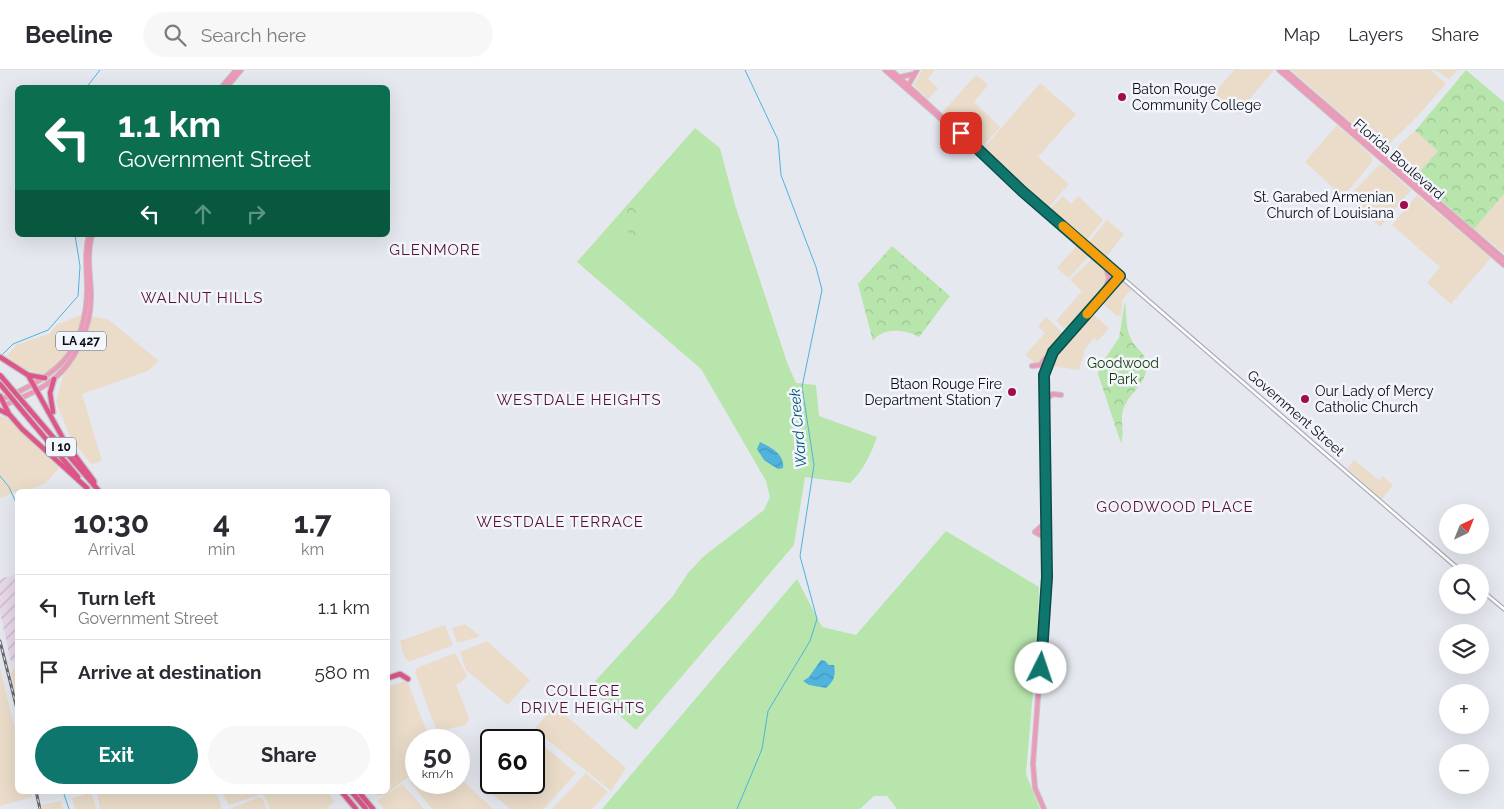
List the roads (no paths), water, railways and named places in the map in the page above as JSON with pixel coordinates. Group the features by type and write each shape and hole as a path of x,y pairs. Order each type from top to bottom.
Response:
{"highway":[{"path":"0,356 28,375 45,378"},
{"name":"I 10","path":"0,375 97,489"},
{"path":"28,375 38,390 65,442 94,481 94,485"},
{"path":"53,418 50,396 54,379"},
{"name":"I 10","path":"0,384 88,489"},
{"path":"1,398 2,407 37,444 88,489"},
{"path":"390,677 400,674 408,679"},
{"path":"343,794 356,809"},
{"path":"354,794 366,809"},
{"path":"360,794 372,809"}],"main road":[{"path":"224,85 236,70"},
{"path":"228,85 241,70"},
{"name":"Government Street","path":"885,70 996,164 1004,174"},
{"name":"Government Street","path":"891,70 986,159 1453,564"},
{"name":"Florida Boulevard","path":"1278,70 1504,259"},
{"name":"Florida Boulevard","path":"1285,70 1339,120"},
{"path":"907,87 916,72"},
{"path":"898,76 906,77 916,72"},
{"path":"986,159 996,164"},
{"name":"Florida Boulevard","path":"1467,230 1504,265"},
{"name":"LA 427","path":"1,398 45,378 68,358 81,332 86,307 86,250 89,237"},
{"name":"LA 427","path":"2,407 38,390 54,379 76,349 88,319 91,298 90,237"},
{"name":"Government Street","path":"1100,258 1115,271"},
{"path":"1105,263 1109,278 1106,292"},
{"path":"1044,809 1036,788 1033,764 1047,591 1044,375 1050,358 1120,276"},
{"path":"1032,366 1040,364 1046,358 1050,358"},
{"path":"1044,400 1053,394 1061,395"},
{"path":"1047,521 1035,532 1047,539"},
{"path":"1489,596 1504,609"}],"water":[{"path":"760,442 779,455 782,459 783,468 778,469 764,460 757,449"},
{"path":"821,660 829,665 834,665 834,678 826,688 809,685 803,681 809,677"}],"waterway":[{"path":"88,85 100,70"},
{"name":"Ward Creek","path":"737,809 762,749 768,711 810,641 817,619 800,556 814,465 802,387 822,290 816,267 781,175 778,140 745,70"},
{"path":"1,356 13,344 48,330 78,296 80,266 75,237"},
{"path":"0,476 9,487 15,500"},
{"path":"64,794 69,809"}],"railway":[{"path":"0,641 15,701"},
{"path":"37,794 40,809"}],"place":[{"name":"Baton Rouge Community College","path":"1122,97"},
{"name":"St. Garabed Armenian Church of Louisiana","path":"1404,205"},
{"name":"Btaon Rouge Fire Department Station 7","path":"1012,392"},
{"name":"Our Lady of Mercy Catholic Church","path":"1305,399"}],"district":[{"name":"GLENMORE","path":"435,250"},
{"name":"WALNUT HILLS","path":"202,298"},
{"name":"WESTDALE HEIGHTS","path":"579,400"},
{"name":"GOODWOOD PLACE","path":"1175,507"},
{"name":"WESTDALE TERRACE","path":"560,522"},
{"name":"COLLEGE DRIVE HEIGHTS","path":"583,700"}],"park label":[{"name":"Goodwood Park","path":"1123,372"}]}
